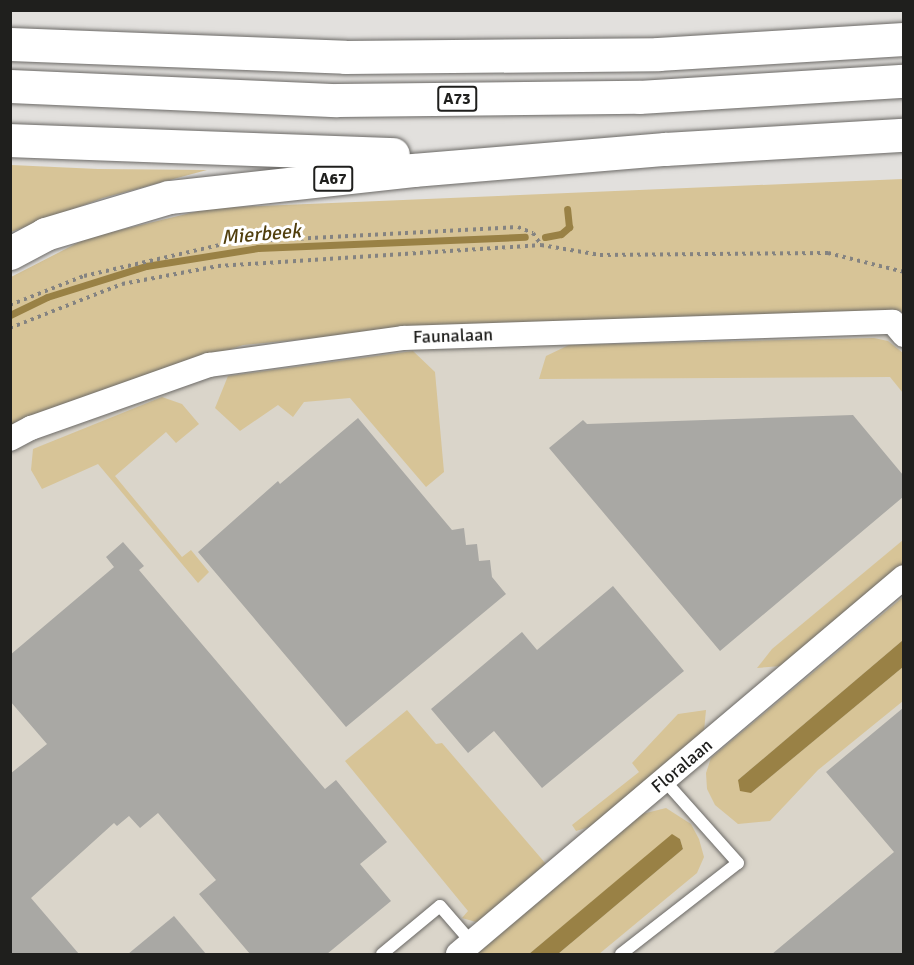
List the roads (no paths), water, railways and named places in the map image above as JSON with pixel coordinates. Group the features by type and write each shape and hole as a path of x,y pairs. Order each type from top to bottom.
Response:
{"highway":[{"path":"10,44 345,57 658,54 903,39"},
{"name":"A73","path":"10,87 360,99 639,97 903,81"},
{"path":"10,141 350,154 665,149 903,135"},
{"name":"A67","path":"10,253 45,234 169,197 413,170 665,149"}],"street":[{"name":"Faunalaan","path":"10,439 31,428 209,365 403,338 893,322 903,335"},
{"name":"Floralaan","path":"465,949 903,577"}],"lane":[{"path":"621,954 738,863 665,781"},
{"path":"382,954 440,906 465,949"}],"waterway":[{"name":"Mierbeek","path":"545,237 561,234 569,227 567,209"},
{"name":"Mierbeek","path":"10,315 47,297 146,266 258,248 525,237"}]}
